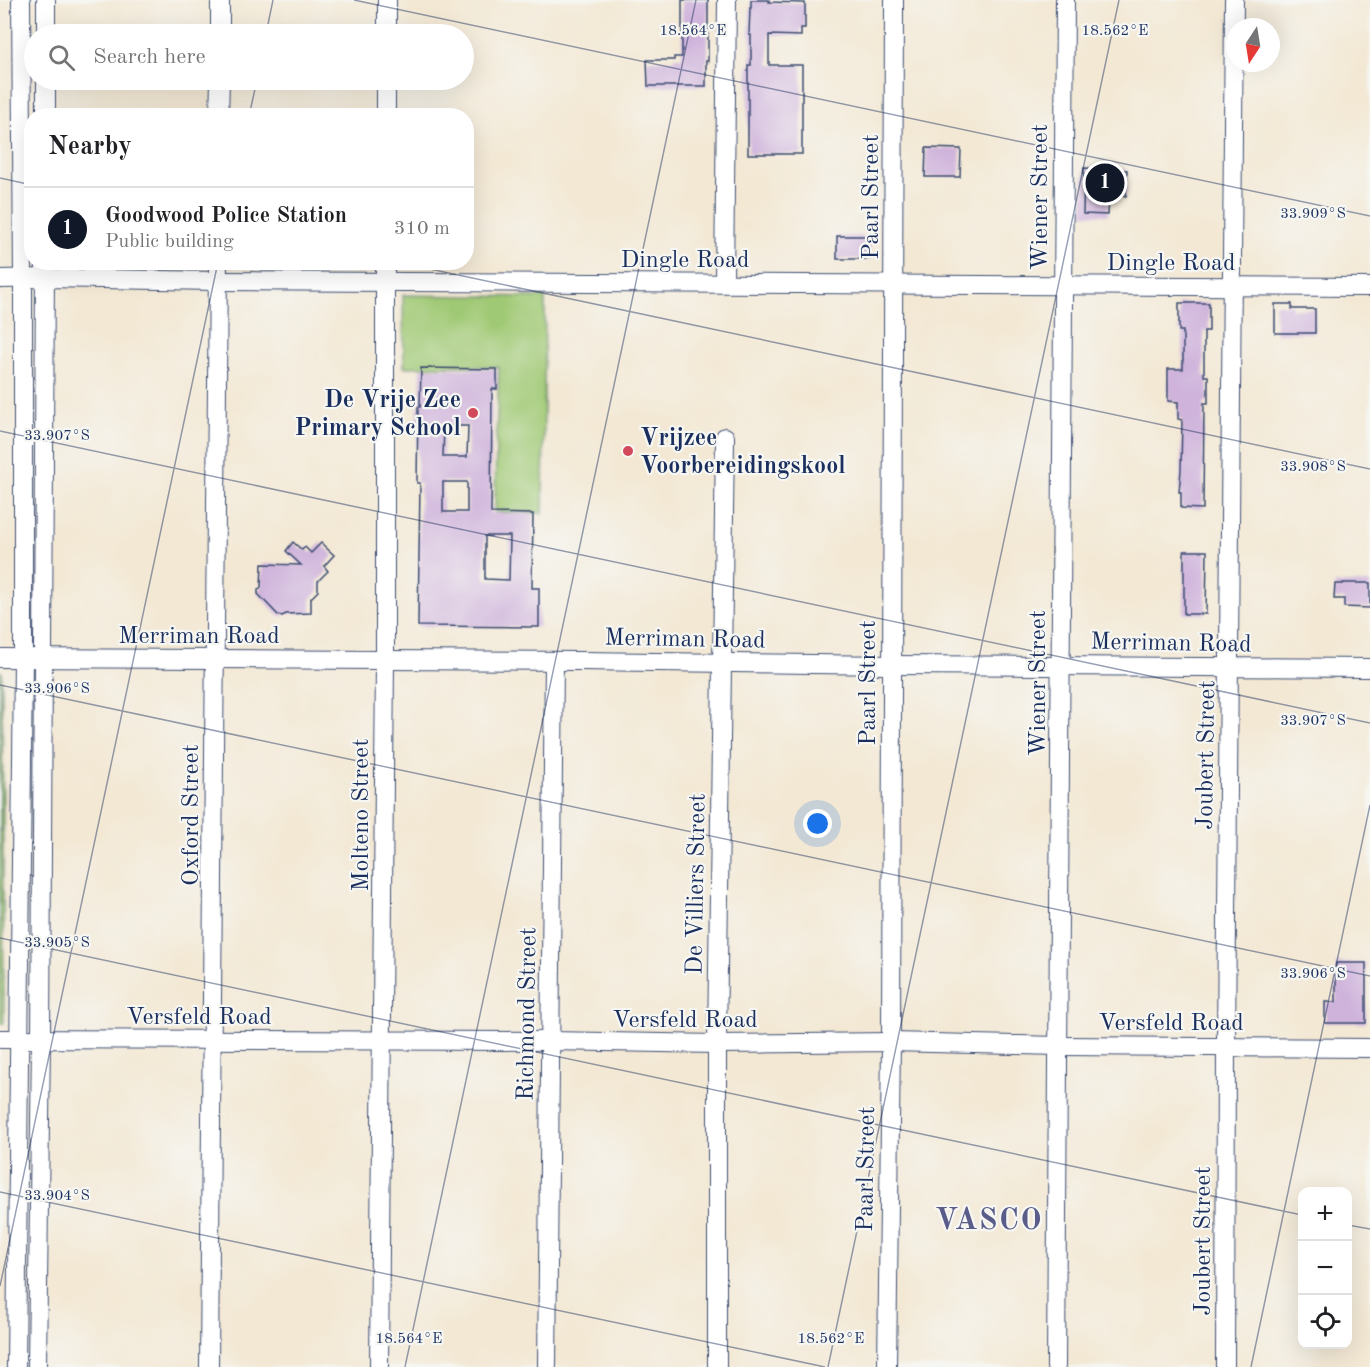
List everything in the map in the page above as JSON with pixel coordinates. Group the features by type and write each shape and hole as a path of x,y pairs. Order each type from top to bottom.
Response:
{"street":[{"path":"16,1367 23,658 21,0"},
{"path":"46,0 46,24"},
{"path":"220,0 220,24"},
{"path":"387,0 387,24"},
{"path":"724,284 727,0"},
{"name":"Paarl Street","path":"887,1367 891,1042 894,0"},
{"name":"Wiener Street","path":"1056,1367 1065,0"},
{"name":"Joubert Street","path":"1226,1367 1226,1047 1234,0"},
{"path":"46,90 46,108"},
{"path":"219,108 220,90"},
{"path":"386,90 386,108"},
{"path":"37,1367 45,270"},
{"name":"Dingle Road","path":"0,279 23,279 45,270 218,281 1370,287"},
{"name":"Oxford Street","path":"210,1367 218,270"},
{"name":"Molteno Street","path":"379,1367 385,660 385,270"},
{"name":"De Villiers Street","path":"717,1367 717,1044 725,437"},
{"name":"Merriman Road","path":"0,658 1370,668"},
{"name":"Richmond Street","path":"547,1367 554,662"},
{"name":"Versfeld Road","path":"0,1039 550,1041 717,1044 891,1042 1059,1046 1370,1048"},
{"path":"18,1183 38,1183"}],"green space":[{"path":"403,295 545,297 543,513 495,512 499,367 404,367"},
{"path":"0,672 2,672 4,1023 0,1023"}],"building":[{"path":"682,0 708,0 706,86 648,86 647,60 674,60 674,57 682,57"},
{"path":"751,0 805,3 805,28 801,28 801,36 769,35 769,65 802,65 802,154 748,154"},
{"path":"926,148 961,149 960,177 925,177"},
{"path":"1084,168 1127,170 1126,196 1109,195 1108,215 1083,214"},
{"path":"837,236 870,236 870,259 837,259"},
{"path":"1179,303 1209,303 1209,331 1204,331 1204,376 1208,376 1208,403 1204,403 1203,509 1181,508 1181,492 1179,492 1182,420 1178,419 1178,402 1168,401 1168,369 1183,369 1183,331 1179,331"},
{"path":"1275,304 1292,304 1292,309 1315,309 1315,333 1275,333"},
{"path":"421,368 497,369 497,389 492,389 491,513 533,514 532,588 539,588 539,627 418,626 420,483 417,483 418,407 420,407","holes":["444,426 468,426 467,457 443,457","443,482 467,482 467,512 443,512","485,536 510,536 509,580 485,579"]},
{"path":"293,542 302,550 305,547 311,553 321,543 334,555 324,566 328,571 318,581 318,591 311,598 311,613 282,616 278,615 258,594 258,590 261,587 262,564 301,565 286,551"},
{"path":"1184,551 1207,551 1206,614 1184,614"},
{"path":"1370,583 1370,608 1344,607 1344,599 1334,599 1335,584"},
{"path":"1336,963 1366,963 1366,1023 1325,1023 1325,1002 1336,1002"}],"place":[{"name":"Goodwood Police Station","path":"1105,183"},
{"name":"De Vrije Zee Primary School","path":"473,413"},
{"name":"Vrijzee Voorbereidingskool","path":"628,451"}],"district":[{"name":"VASCO","path":"989,1219"}]}
